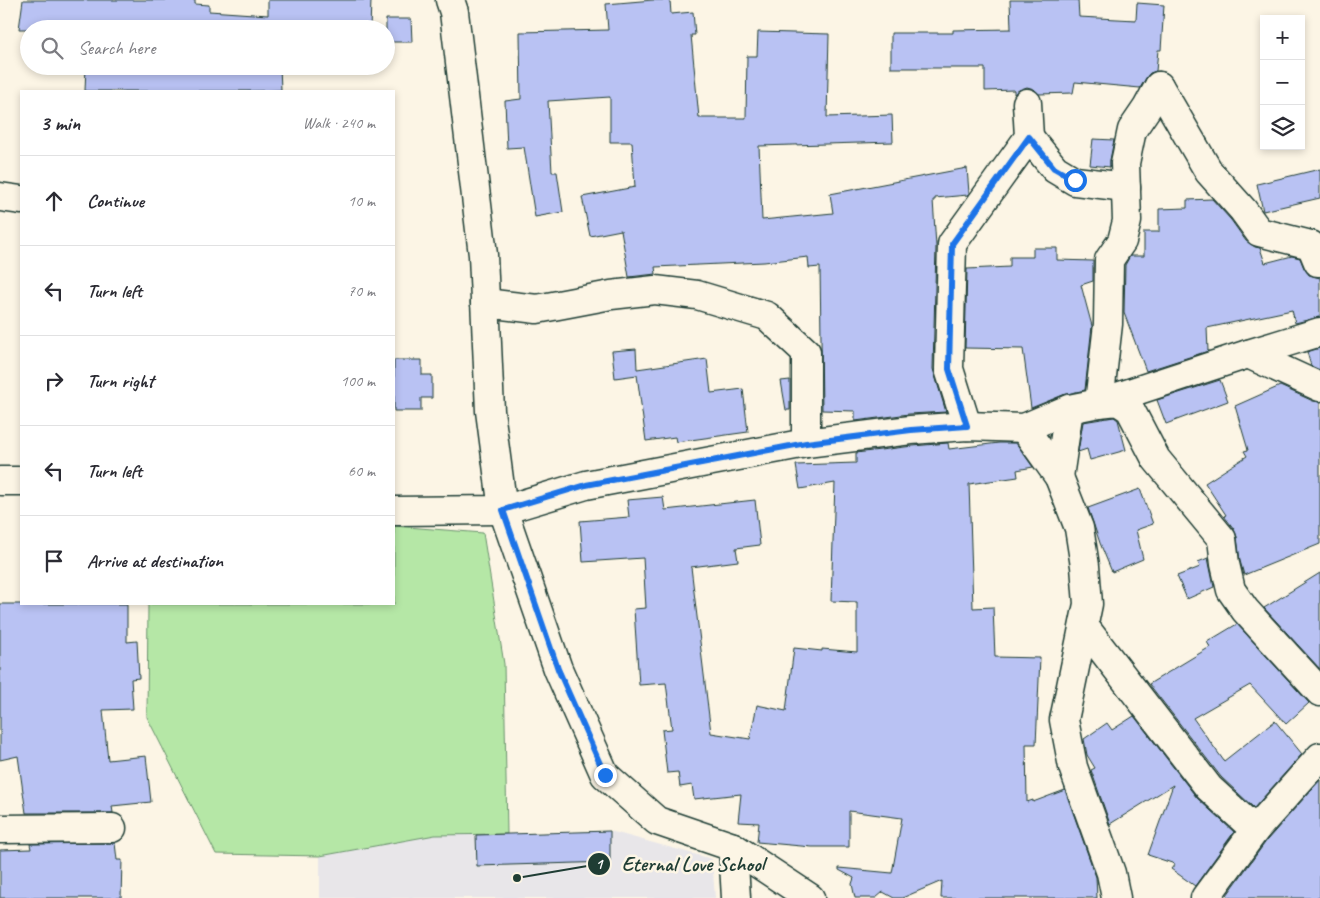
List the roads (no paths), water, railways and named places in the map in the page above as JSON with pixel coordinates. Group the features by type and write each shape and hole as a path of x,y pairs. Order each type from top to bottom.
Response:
{"street":[{"path":"450,0 454,12 482,256 490,411 503,510 558,669 605,775 658,821 732,847 810,898"},
{"path":"1099,403 1108,324 1109,260 1122,241 1127,222 1125,163 1132,130 1159,86 1209,172 1243,210 1259,232 1311,245 1318,262 1320,262"},
{"path":"1027,102 1029,137 1054,168 1075,180 1126,187"},
{"path":"967,426 949,369 952,244 1029,137"},
{"path":"0,196 20,200"},
{"path":"485,304 537,310 611,295 655,290 697,296 767,316 806,352 806,443"},
{"path":"1099,403 1320,332"},
{"path":"1248,354 1320,388"},
{"path":"395,511 503,510 586,485 806,443 911,430 967,426 1024,428 1069,409 1118,401 1130,409 1156,459 1222,539 1231,590 1245,610 1320,692"},
{"path":"1059,477 1069,409"},
{"path":"1024,428 1059,477 1079,528 1088,604 1064,720 1073,767 1111,873 1116,898"},
{"path":"0,481 20,481"},
{"path":"1084,626 1209,788 1255,830"},
{"path":"1205,898 1255,830 1320,757"},
{"path":"0,829 112,828"},
{"path":"732,847 736,898"}],"place":[{"name":"Eternal Love School","path":"517,878"}]}
